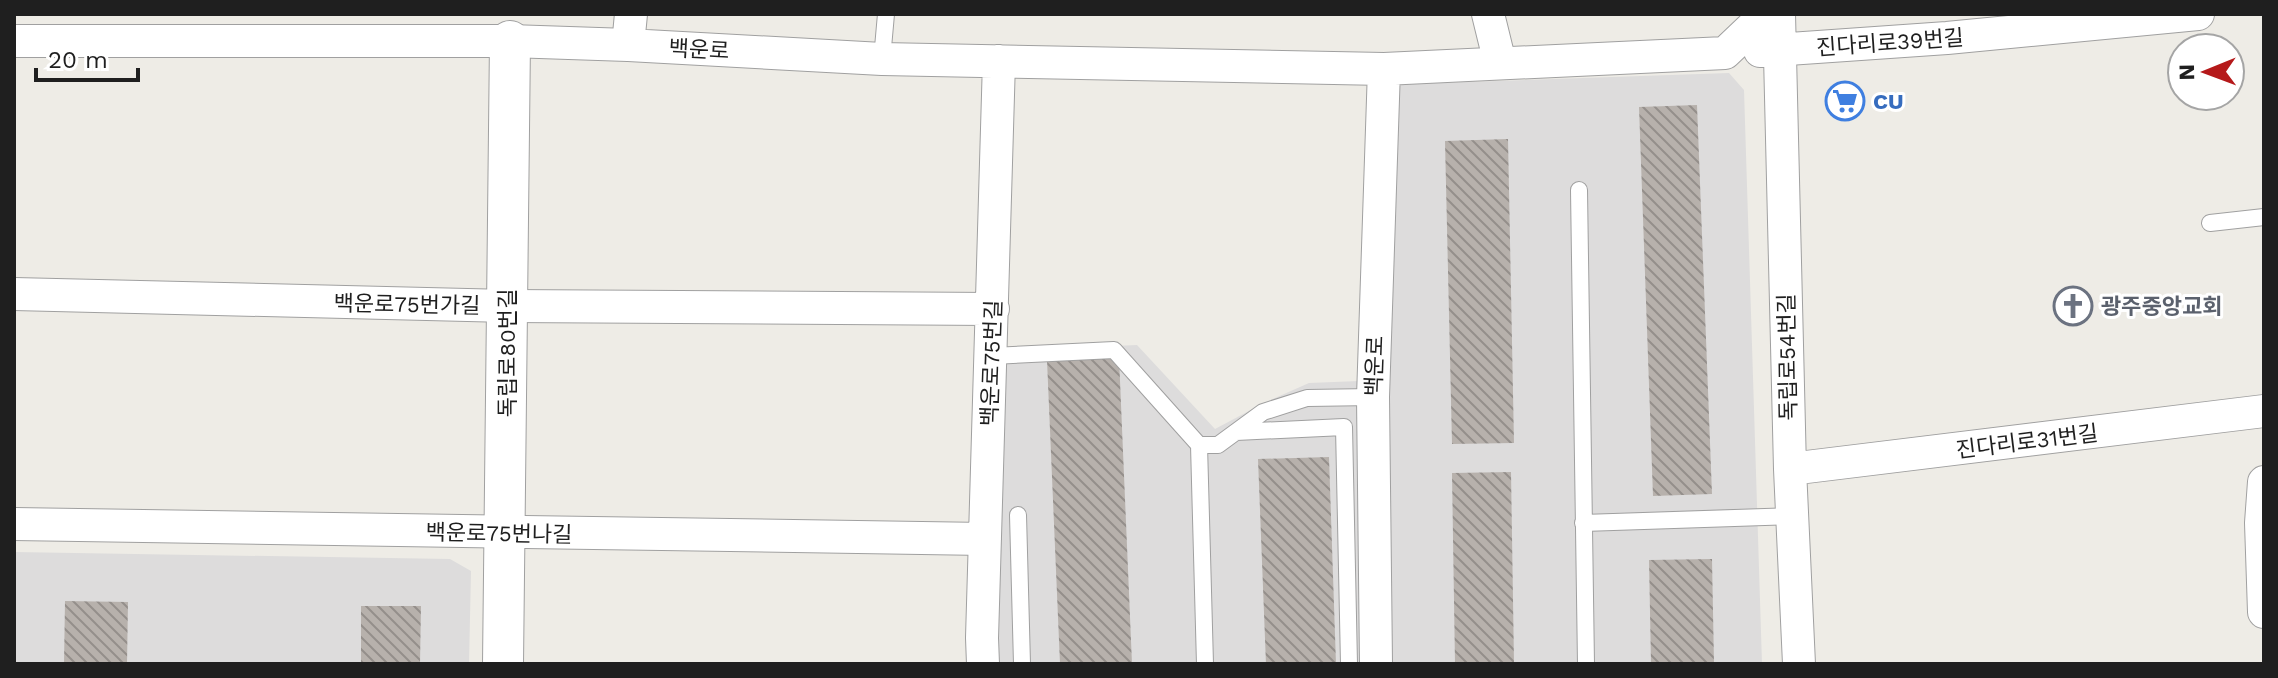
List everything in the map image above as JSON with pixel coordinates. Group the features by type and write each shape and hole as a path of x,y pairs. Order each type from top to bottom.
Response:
{"street":[{"path":"1488,14 1500,63"},
{"path":"1725,53 1766,14"},
{"name":"독립로54번길","path":"1779,14 1790,469 1799,664"},
{"name":"진다리로39번길","path":"1725,53 1947,38 2198,14"},
{"name":"백운로","path":"14,41 510,41 630,29 882,59 1384,69 1725,53"},
{"name":"독립로80번길","path":"503,664 510,41"},
{"name":"백운로75번길","path":"983,664 999,61"},
{"name":"백운로","path":"1376,664 1373,397 1384,69"},
{"name":"백운로75번가길","path":"14,294 508,306 993,309"},
{"name":"진다리로31번길","path":"1790,469 2264,411"},
{"path":"2264,482 2261,523 2264,612"},
{"name":"백운로75번나길","path":"14,524 985,539"}],"lane":[{"path":"882,59 886,14"},
{"path":"1579,190 1586,664"},
{"path":"2210,223 2264,217"},
{"path":"992,356 1114,350 1199,445 1205,664"},
{"path":"1199,445 1218,445 1263,412 1307,398 1373,397"},
{"path":"1236,432 1344,427 1349,664"},
{"path":"1018,515 1022,664"},
{"path":"1583,523 1793,516"}],"shaded area":[{"path":"1729,73 1744,90 1762,664 1390,664 1375,85"},
{"path":"1137,345 1215,429 1309,383 1359,381 1361,664 992,664 1001,351"},
{"path":"14,552 450,559 471,571 469,664 14,664"}],"building":[{"path":"1697,105 1712,494 1653,496 1639,107"},
{"path":"1508,139 1514,443 1452,444 1445,141"},
{"path":"1119,357 1132,664 1060,664 1047,360"},
{"path":"1329,457 1336,664 1266,664 1258,459"},
{"path":"1511,472 1514,664 1455,664 1452,473"},
{"path":"1712,559 1714,664 1651,664 1649,560"},
{"path":"65,601 128,602 127,664 64,664"},
{"path":"361,606 421,606 420,664 361,664"}],"place":[{"name":"CU","path":"1845,101"},
{"name":"광주중앙교회","path":"2073,306"}]}
